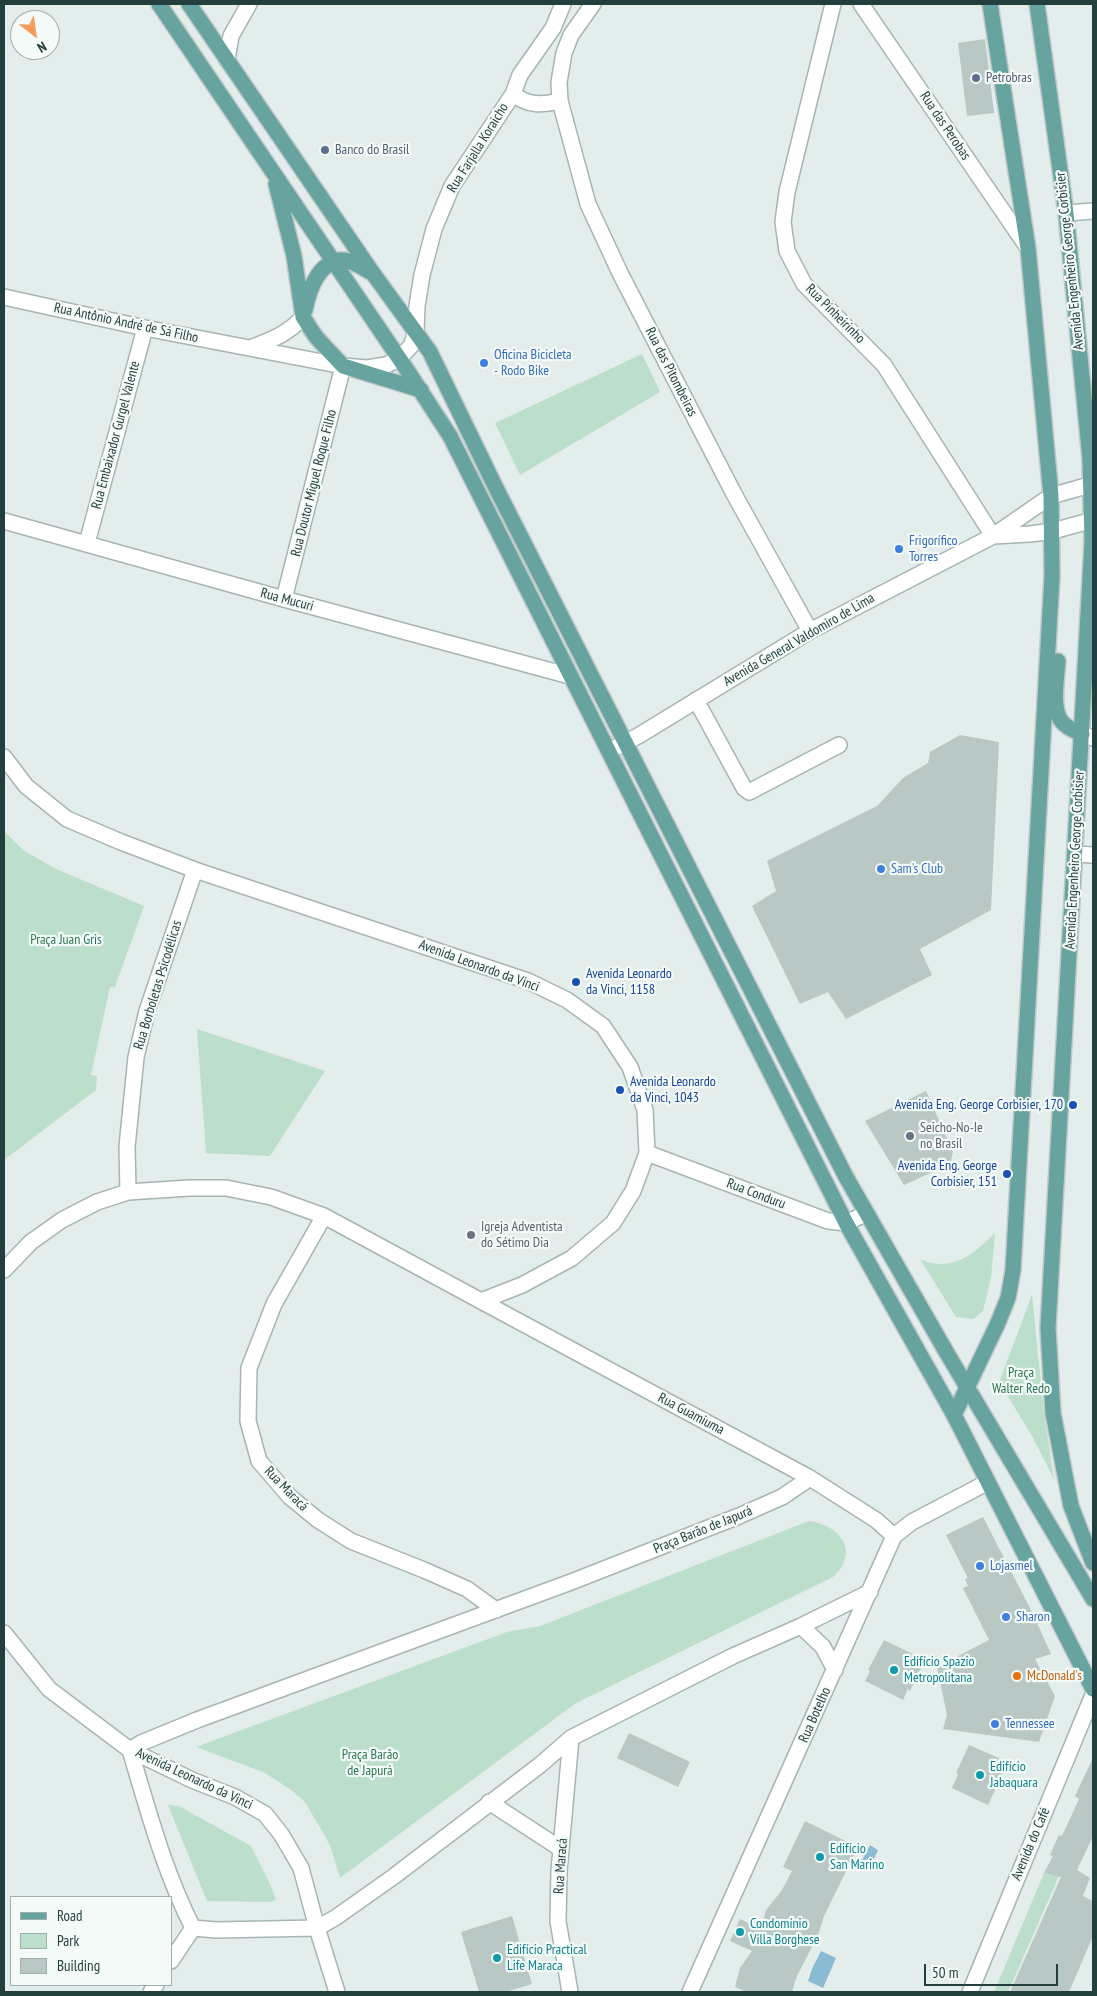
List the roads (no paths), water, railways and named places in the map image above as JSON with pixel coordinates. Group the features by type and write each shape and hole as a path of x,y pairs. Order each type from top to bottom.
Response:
{"main road":[{"path":"159,4 421,390 450,436 846,1224 954,1415 1093,1689"},
{"path":"189,4 372,272 430,352 495,486 865,1214 1093,1599"},
{"path":"954,1415 1008,1298 1013,1270 1053,531 1028,248 990,4"},
{"name":"Avenida Engenheiro George Corbisier","path":"1037,4 1066,213 1092,484 1093,520 1088,736 1079,771 1076,854 1048,1328 1054,1413 1071,1506 1093,1563"},
{"path":"274,175 294,256 304,317 316,337 343,366 421,390"},
{"path":"304,317 313,281 333,263 342,260 354,263 372,272"},
{"path":"1050,611 1059,638 1057,714 1070,729 1088,736"}],"street":[{"path":"227,60 231,36 249,4"},
{"name":"Rua Farjalla Koraicho","path":"416,332 417,306 422,275 434,229 452,186 513,94 520,75 553,28 563,4"},
{"name":"Rua das Pitombeiras","path":"594,4 571,34 564,53 560,82 560,101 588,204 620,273 734,494 810,631"},
{"name":"Rua Pinheirinho","path":"833,4 787,192 783,222 787,251 804,284 884,365 993,536"},
{"name":"Rua das Perobas","path":"861,4 1028,248"},
{"path":"513,94 521,100 532,104 560,101"},
{"path":"1066,213 1093,211"},
{"name":"Rua Antônio André de Sá Filho","path":"4,297 145,328 343,366 380,366 399,358"},
{"path":"249,349 279,337 292,329 304,317"},
{"name":"Rua Embaixador Gurgel Valente","path":"87,543 145,328"},
{"path":"399,358 411,346 416,332"},
{"name":"Rua Doutor Miguel Roque Filho","path":"284,600 343,366"},
{"name":"Avenida General Valdomiro de Lima","path":"609,751 810,631 993,536 1051,496 1092,484"},
{"name":"Avenida General Valdomiro de Lima","path":"993,536 1053,531 1093,520"},
{"name":"Rua Mucuri","path":"4,521 284,600 570,676"},
{"path":"696,700 744,788 749,792 840,745"},
{"name":"Avenida Leonardo da Vinci","path":"4,757 26,786 67,819 194,870 528,981 567,1000 603,1026 630,1067 645,1110 647,1153 632,1191 614,1223 572,1258 522,1285 481,1301"},
{"path":"1076,854 1093,855"},
{"name":"Rua Borboletas Psicodélicas","path":"128,1192 127,1146 136,1057 147,1011 194,870"},
{"name":"Rua Conduru","path":"647,1153 828,1221 846,1224"},
{"path":"4,1270 31,1242 62,1220 97,1202 128,1192 189,1188 226,1188 271,1197 324,1216 481,1301"},
{"path":"846,1224 865,1214"},
{"name":"Rua Maracá","path":"324,1216 274,1304 249,1368 248,1421 259,1461 290,1497 335,1531 351,1541 467,1589 496,1610"},
{"name":"Rua Guamiuma","path":"481,1301 810,1478 876,1520 894,1536"},
{"name":"Praça Barão de Japurá","path":"130,1750 141,1743 197,1720 496,1610 739,1516 782,1497 810,1478"},
{"name":"Rua Botelho","path":"690,1992 894,1536 912,1522 988,1482"},
{"path":"193,1928 216,1930 317,1928 335,1918 393,1878 489,1802 540,1765 571,1738 733,1656 801,1626 870,1592"},
{"path":"801,1626 823,1647 835,1670"},
{"name":"Avenida Leonardo da Vinci","path":"4,1633 49,1689 130,1750 192,1780 235,1797 265,1814 281,1834 301,1868 337,1992"},
{"name":"Avenida do Café","path":"970,1992 1093,1696"},
{"name":"Rua Maracá","path":"570,1992 558,1921 561,1849 571,1738"},
{"path":"130,1750 156,1839 180,1903 193,1928"},
{"path":"489,1802 561,1849"},
{"path":"172,1960 193,1928"}],"water":[{"path":"870,1845 878,1850 869,1869 860,1864"},
{"path":"821,1951 836,1958 823,1988 808,1981"}],"place":[{"name":"Petrobras","path":"976,78"},
{"name":"Banco do Brasil","path":"325,150"},
{"name":"Oficina Bicicleta - Rodo Bike","path":"484,363"},
{"name":"Frigorífico Torres","path":"899,549"},
{"name":"Sam's Club","path":"881,869"},
{"name":"Avenida Leonardo da Vinci, 1158","path":"576,982"},
{"name":"Avenida Leonardo da Vinci, 1043","path":"620,1090"},
{"name":"Avenida Eng. George Corbisier, 170","path":"1073,1105"},
{"name":"Seicho-No-Ie no Brasil","path":"910,1136"},
{"name":"Avenida Eng. George Corbisier, 151","path":"1007,1174"},
{"name":"Igreja Adventista do Sétimo Dia","path":"471,1235"},
{"name":"Lojasmel","path":"980,1566"},
{"name":"Sharon","path":"1006,1617"},
{"name":"Edifício Spazio Metropolitana","path":"894,1670"},
{"name":"McDonald's","path":"1017,1676"},
{"name":"Tennessee","path":"995,1724"},
{"name":"Edifício Jabaquara","path":"980,1775"},
{"name":"Edifício San Marino","path":"820,1857"},
{"name":"Condomínio Villa Borghese","path":"740,1932"},
{"name":"Edifício Practical Life Maraca","path":"497,1958"}],"park label":[{"name":"Praça Juan Gris","path":"66,940"},
{"name":"Praça Walter Redo","path":"1021,1382"}]}
